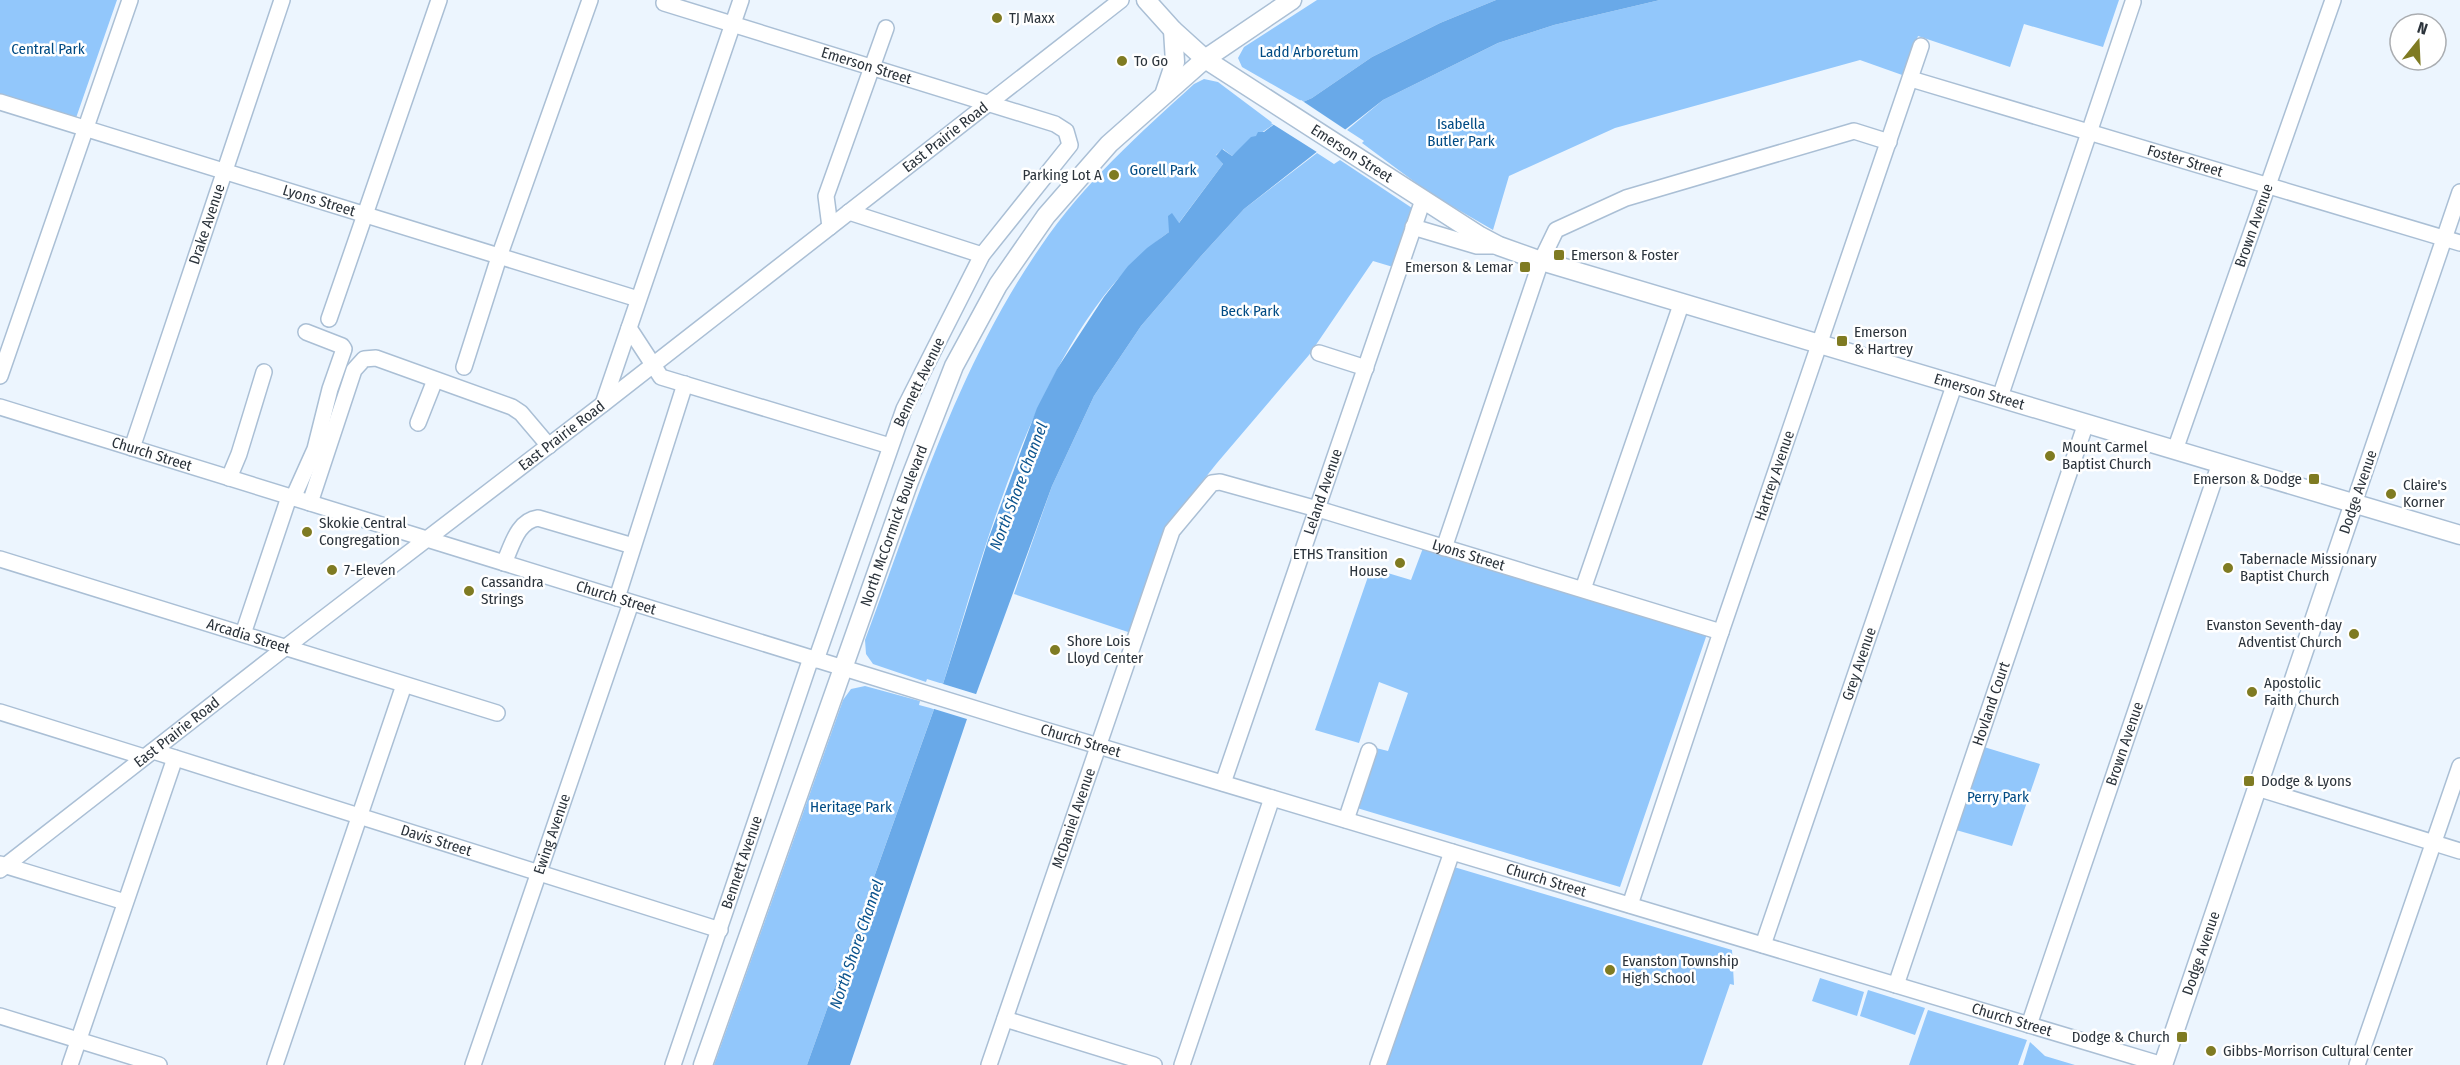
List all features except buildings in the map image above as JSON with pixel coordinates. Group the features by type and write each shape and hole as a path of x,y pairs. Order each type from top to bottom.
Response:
{"main road":[{"name":"Emerson Street","path":"1146,0 1173,30 1205,59 1349,153 1499,246 1542,261 2460,535"},
{"name":"North McCormick Boulevard","path":"703,1065 908,484 954,366 998,285 1066,190 1109,144 1205,59 1292,0"},
{"path":"1162,98 1175,62 1173,30"},
{"name":"Dodge Avenue","path":"2163,1065 2354,503"}],"street":[{"path":"0,376 130,0"},
{"name":"Drake Avenue","path":"132,448 282,0"},
{"path":"329,319 439,0"},
{"path":"464,367 499,257 590,0"},
{"path":"603,404 741,0"},
{"name":"East Prairie Road","path":"2,867 549,446 1120,0"},
{"name":"Brown Avenue","path":"2175,450 2332,0"},
{"path":"2000,397 2133,2"},
{"name":"Emerson Street","path":"663,3 990,103 1055,124 1066,131"},
{"path":"830,227 826,196 886,28"},
{"name":"Hartrey Avenue","path":"1630,905 1921,46"},
{"name":"Foster Street","path":"1911,79 2460,243"},
{"name":"Lyons Street","path":"0,102 638,299"},
{"name":"Bennett Avenue","path":"673,1065 814,659 904,409 982,255 1070,145 1066,131"},
{"path":"1444,548 1542,261 1556,230 1626,198 1854,131 1889,142"},
{"name":"Dodge Avenue","path":"2354,503 2460,192"},
{"name":"Leland Avenue","path":"1223,783 1423,200"},
{"path":"849,212 982,255"},
{"name":"Emerson Street","path":"1413,227 1477,246 1499,246"},
{"path":"1583,589 1682,302"},
{"path":"629,328 661,377 890,447"},
{"path":"243,634 291,497 315,449 330,389 344,349 342,346 306,332"},
{"path":"1319,353 1365,368"},
{"path":"310,503 354,370 364,359 376,358 521,413 549,446"},
{"path":"229,478 239,454 264,372"},
{"path":"418,423 435,380"},
{"name":"Grey Avenue","path":"1763,945 1954,383"},
{"name":"Ewing Avenue","path":"473,1065 540,872 624,600 633,546 685,384"},
{"name":"Church Street","path":"0,407 1099,746 2163,1065"},
{"name":"Hovland Court","path":"1896,985 2086,423"},
{"name":"Brown Avenue","path":"2029,1025 2220,463"},
{"name":"Lyons Street","path":"1215,482 1317,509 1721,632"},
{"name":"McDaniel Avenue","path":"989,1065 1172,531 1208,486 1215,482"},
{"path":"504,563 520,528 529,519 538,518 633,546"},
{"name":"Arcadia Street","path":"0,559 496,713"},
{"path":"274,1065 404,685"},
{"name":"Davis Street","path":"0,712 149,754 175,758 720,930"},
{"path":"1346,820 1369,751"},
{"path":"70,1065 175,758"},
{"path":"2357,1065 2460,766"},
{"path":"2257,788 2460,851"},
{"path":"1182,1065 1272,798"},
{"path":"1378,1065 1452,852"},
{"path":"2,867 125,903"},
{"path":"0,1016 159,1065"},
{"path":"1005,1019 1154,1065"}],"green space":[{"name":"Central Park","path":"0,0 117,0 76,118 0,94"},
{"name":"Ladd Arboretum","path":"1317,0 1496,0 1440,23 1372,57 1303,102 1242,67 1238,58 1244,47"},
{"name":"Isabella Butler Park","path":"1660,0 2119,0 2103,47 2024,24 2010,67 1918,36 1905,76 1860,60 1615,128 1509,176 1493,230 1431,194 1347,130 1383,100 1498,43 1554,25"},
{"name":"Gorell Park","path":"1204,79 1218,82 1274,124 1232,156 1223,149 1216,155 1223,164 1178,224 1172,214 1169,232 1125,271 1086,320 1053,377 1025,438 1000,502 943,684 927,679 926,682 873,664 866,654 865,640 921,488 962,387 1012,291 1057,223 1093,181 1173,103 1194,84"},
{"name":"Beck Park","path":"1317,153 1334,164 1340,160 1412,208 1393,267 1373,261 1309,355 1165,528 1131,633 1014,594 1052,486 1094,396 1141,326 1244,209"},
{"path":"1423,548 1707,634 1620,887 1357,808 1376,748 1388,751 1408,693 1379,682 1359,743 1315,730 1371,568 1411,580"},
{"name":"Heritage Park","path":"865,686 920,701 919,705 934,709 807,1065 714,1065 843,700 851,689"},
{"name":"Perry Park","path":"1984,747 2040,764 2012,846 1956,830"},
{"name":"Evanston Township High School","path":"1454,867 1732,950 1734,985 1730,984 1702,1065 1386,1065"},
{"path":"1820,978 1864,992 1857,1016 1812,1001"},
{"path":"1868,990 1925,1008 1915,1035 1860,1016"},
{"path":"1928,1010 2027,1040 2018,1065 1909,1065"},
{"path":"2030,1042 2045,1056 2075,1065 2023,1065"}],"water":[{"name":"North Shore Channel","path":"1496,0 1660,0 1554,25 1498,43 1383,100 1244,209 1141,326 1094,396 1052,486 967,719 850,1065 807,1065 943,684 988,540 1037,408 1057,369 1104,297 1128,266 1169,232 1168,216 1172,213 1179,223 1223,164 1216,156 1222,149 1232,156 1258,132 1264,132 1303,102 1372,57 1440,23"}],"pier":[{"path":"1301,100 1349,132 1320,154 1271,123"},
{"path":"940,683 979,695 970,720 931,708"}],"place":[{"name":"TJ Maxx","path":"997,18"},
{"name":"To Go","path":"1122,61"},
{"name":"Parking Lot A","path":"1114,175"},
{"name":"Emerson & Foster","path":"1559,255"},
{"name":"Emerson & Lemar","path":"1525,267"},
{"name":"Emerson & Hartrey","path":"1842,341"},
{"name":"Mount Carmel Baptist Church","path":"2050,456"},
{"name":"Emerson & Dodge","path":"2314,479"},
{"name":"Claire's Korner","path":"2391,494"},
{"name":"Skokie Central Congregation","path":"307,532"},
{"name":"ETHS Transition House","path":"1400,563"},
{"name":"Tabernacle Missionary Baptist Church","path":"2228,568"},
{"name":"7-Eleven","path":"332,570"},
{"name":"Cassandra Strings","path":"469,591"},
{"name":"Evanston Seventh-day Adventist Church","path":"2354,634"},
{"name":"Shore Lois Lloyd Center","path":"1055,650"},
{"name":"Apostolic Faith Church","path":"2252,692"},
{"name":"Dodge & Lyons","path":"2249,781"},
{"name":"Evanston Township High School","path":"1610,970"},
{"name":"Dodge & Church","path":"2182,1037"},
{"name":"Gibbs-Morrison Cultural Center","path":"2211,1051"}]}
